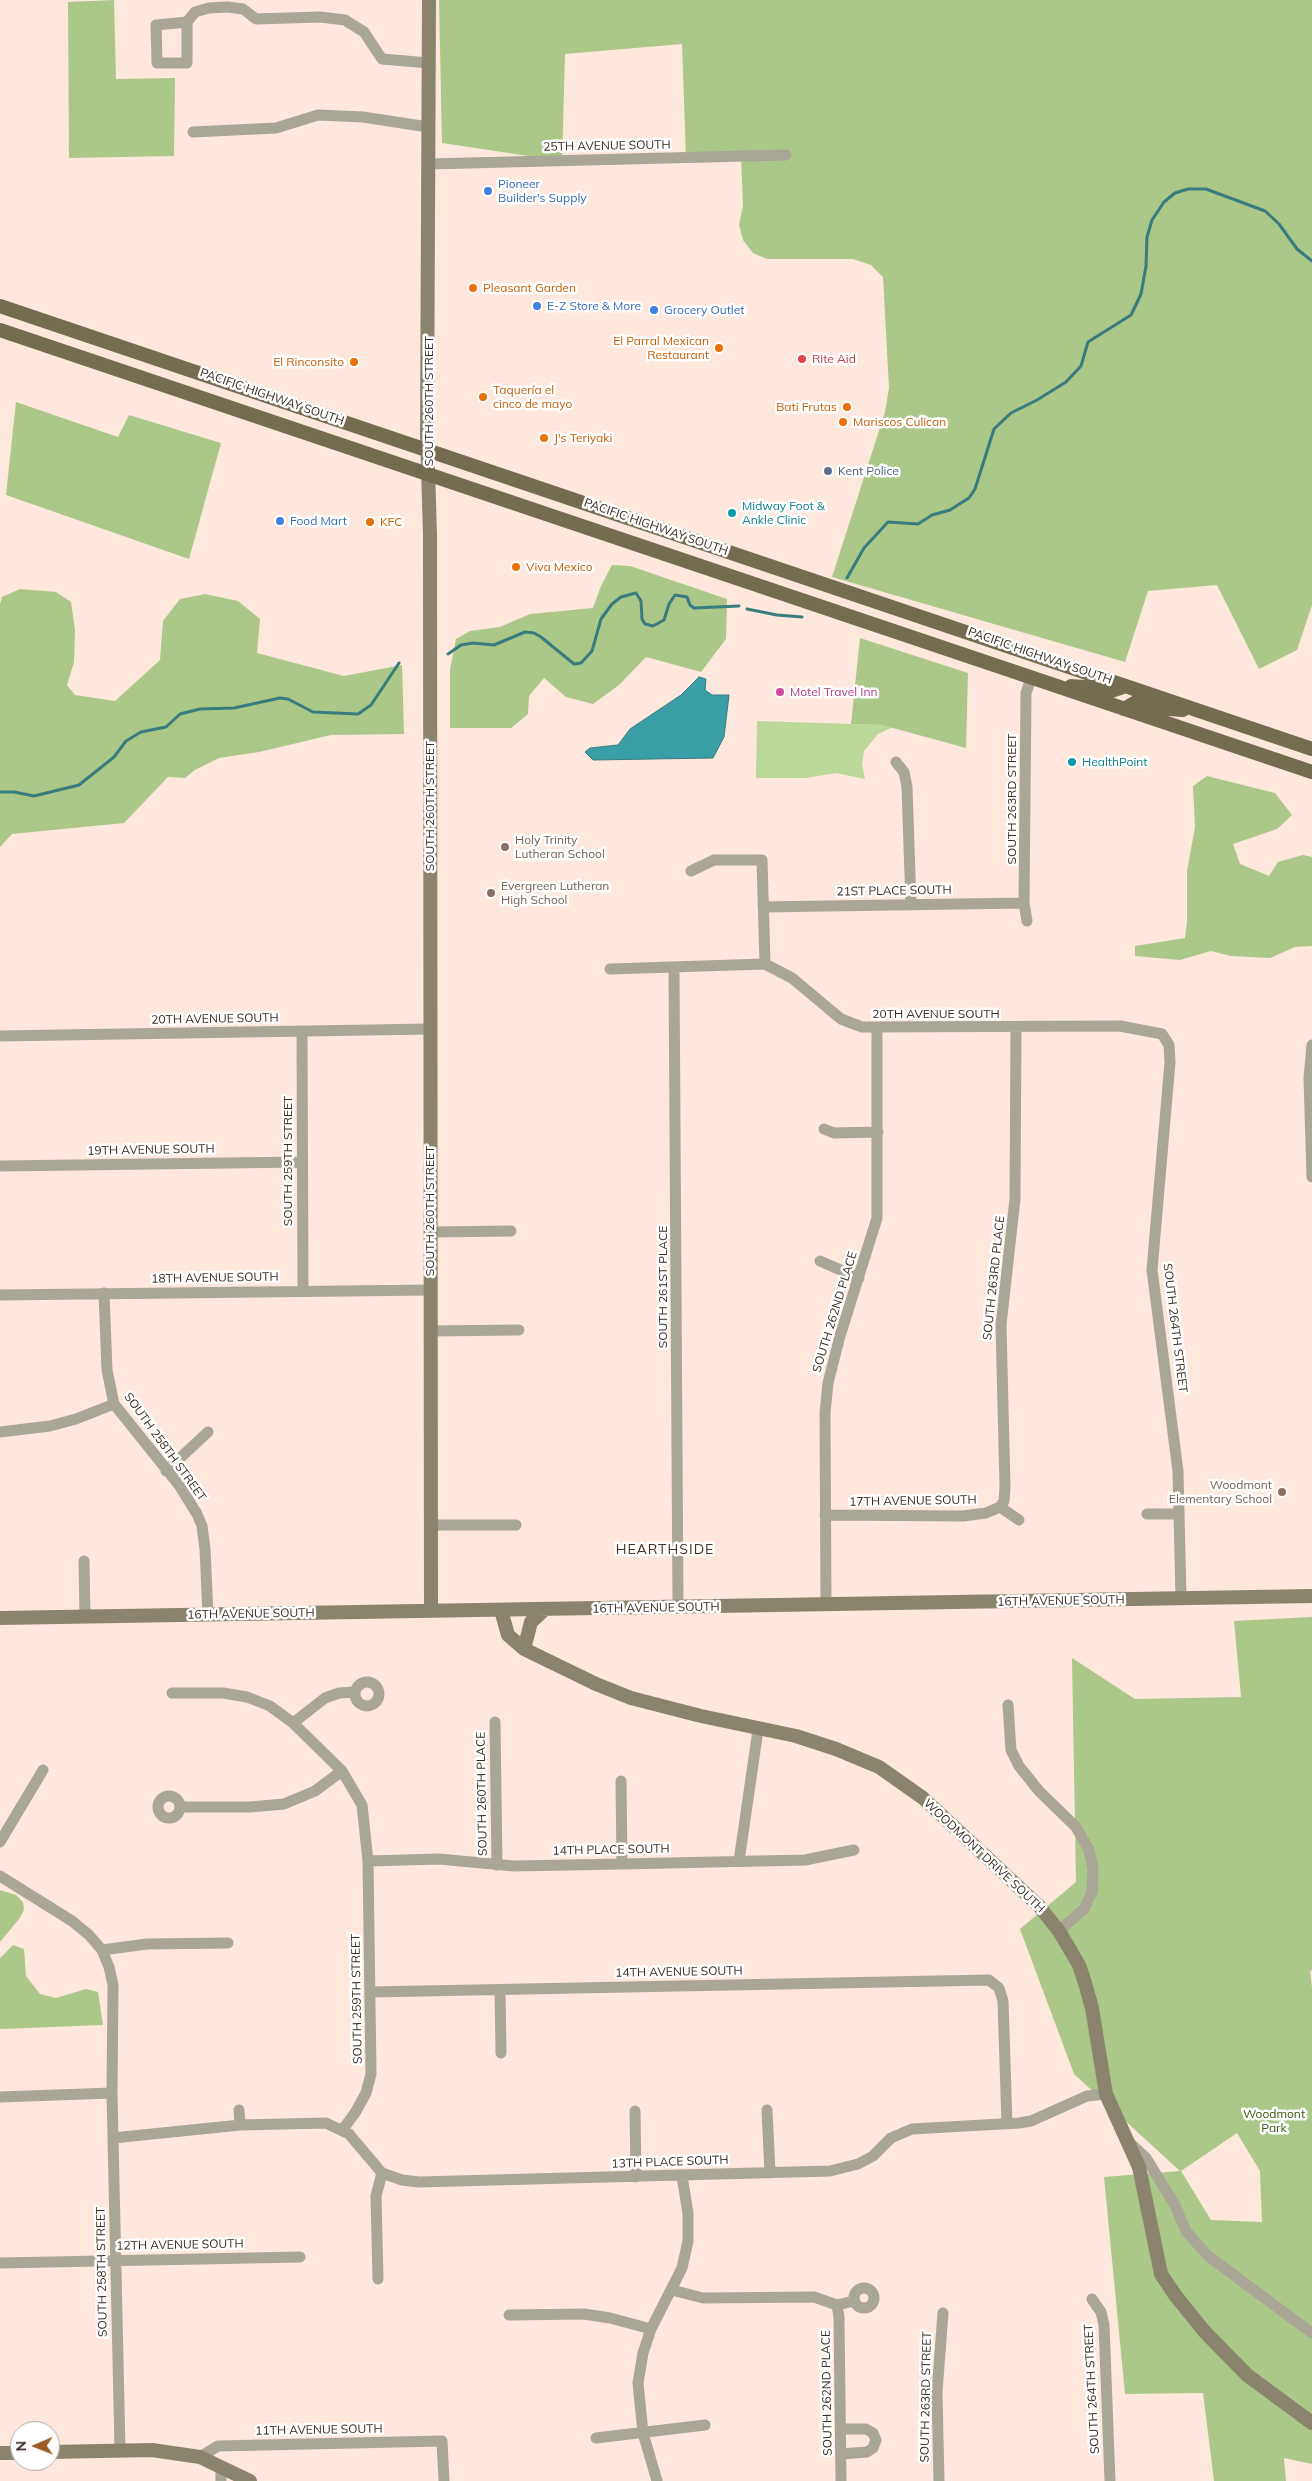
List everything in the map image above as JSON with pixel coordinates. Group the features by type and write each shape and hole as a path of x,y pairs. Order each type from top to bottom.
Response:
{"main road":[{"name":"SOUTH 260TH STREET","path":"429,0 428,450 430,475 431,1611"},
{"name":"PACIFIC HIGHWAY SOUTH","path":"0,306 1312,748"},
{"name":"PACIFIC HIGHWAY SOUTH","path":"0,330 1312,772"},
{"path":"1052,685 1096,688 1108,692 1126,686"},
{"path":"1124,709 1136,702 1158,708 1199,710"},
{"name":"16TH AVENUE SOUTH","path":"0,1618 1312,1596"},
{"name":"WOODMONT DRIVE SOUTH","path":"502,1610 508,1635 524,1649 562,1670 631,1698 758,1730 796,1736 836,1749 889,1773 923,1798 1038,1906 1059,1931 1073,1953 1085,1983 1106,2094 1129,2142 1145,2190 1161,2274 1204,2331 1247,2375 1312,2423"},
{"path":"524,1649 531,1622 545,1610"},
{"path":"60,2452 120,2449 152,2450 200,2458 250,2481"}],"street":[{"path":"187,22 195,12 209,8 227,7 243,9 256,19 334,18 345,20 364,32 382,59 429,62"},
{"path":"193,132 276,128 318,115 363,117 428,127"},
{"name":"25TH AVENUE SOUTH","path":"429,164 786,155"},
{"name":"SOUTH 263RD STREET","path":"1027,921 1024,903 1026,693 1031,678"},
{"path":"896,762 904,772 907,787 910,905"},
{"path":"691,871 714,860 762,860 765,964"},
{"name":"21ST PLACE SOUTH","path":"763,907 1024,903"},
{"name":"20TH AVENUE SOUTH","path":"610,969 765,964 792,978 822,1005 845,1022 877,1028 1120,1026 1162,1034"},
{"name":"SOUTH 261ST PLACE","path":"674,967 678,1607"},
{"name":"SOUTH 262ND PLACE","path":"826,1604 825,1413 828,1383 840,1336 877,1218 877,1028"},
{"name":"SOUTH 263RD PLACE","path":"1000,1507 1004,1501 1005,1487 1001,1325 1016,1199 1016,1028"},
{"name":"20TH AVENUE SOUTH","path":"0,1036 430,1029"},
{"name":"SOUTH 259TH STREET","path":"302,1031 303,1291"},
{"name":"SOUTH 264TH STREET","path":"1162,1034 1169,1045 1170,1062 1152,1270 1178,1471 1180,1598"},
{"path":"1312,1045 1309,1078 1312,1177"},
{"path":"824,1129 834,1133 878,1132"},
{"name":"19TH AVENUE SOUTH","path":"0,1166 302,1162"},
{"path":"431,1232 511,1231"},
{"path":"820,1261 859,1278"},
{"name":"18TH AVENUE SOUTH","path":"0,1294 430,1290"},
{"name":"SOUTH 258TH STREET","path":"104,1293 107,1370 114,1404 191,1504 202,1526 208,1615"},
{"path":"430,1331 519,1330"},
{"path":"0,1432 50,1426 76,1419 114,1404"},
{"path":"166,1471 208,1432"},
{"path":"1000,1507 1019,1520"},
{"name":"17TH AVENUE SOUTH","path":"825,1515 963,1516 986,1513 1000,1507"},
{"path":"1148,1514 1179,1514"},
{"path":"431,1525 516,1525"},
{"path":"84,1561 84,1617"},
{"path":"293,1723 325,1698 340,1693 355,1692"},
{"name":"SOUTH 259TH STREET","path":"172,1693 223,1693 247,1697 270,1706 293,1723 342,1771 362,1805 368,1861 371,2074 366,2093 343,2129"},
{"path":"1008,1704 1011,1750 1019,1766 1039,1791 1076,1828 1089,1850 1093,1869 1092,1892 1084,1909 1059,1931"},
{"name":"SOUTH 260TH PLACE","path":"495,1722 497,1865"},
{"path":"740,1861 758,1730"},
{"path":"0,1842 43,1770"},
{"path":"180,1807 260,1807 284,1804 315,1792 342,1771"},
{"path":"621,1781 622,1864"},
{"name":"14TH PLACE SOUTH","path":"368,1861 439,1859 497,1865 622,1864 822,1858 854,1850"},
{"path":"0,1876 72,1921 102,1950 109,1967 113,1985 112,2093 0,2097"},
{"path":"102,1950 147,1944 228,1944"},
{"name":"14TH AVENUE SOUTH","path":"370,1992 989,1980 999,1988 1003,2001 1007,2124"},
{"path":"500,1990 501,2053"},
{"name":"SOUTH 258TH STREET","path":"112,2093 120,2449"},
{"name":"13TH PLACE SOUTH","path":"382,2173 402,2180 432,2182 830,2171 850,2166 872,2156 891,2138 912,2129 1031,2121 1086,2096 1106,2094"},
{"path":"239,2110 240,2124"},
{"path":"767,2110 770,2173"},
{"path":"634,2111 636,2177"},
{"path":"113,2138 240,2124 313,2122 326,2123 343,2129 382,2173 376,2196 378,2279"},
{"path":"1129,2142 1146,2158 1174,2205 1186,2231 1207,2255 1312,2333"},
{"path":"657,2481 643,2432 638,2383 643,2353 651,2328 682,2268 688,2241 688,2213 682,2176"},
{"name":"12TH AVENUE SOUTH","path":"0,2263 115,2259 300,2258"},
{"path":"672,2290 703,2298 814,2297 836,2304 854,2301"},
{"name":"SOUTH 264TH STREET","path":"1092,2299 1101,2312 1104,2325 1110,2481"},
{"name":"SOUTH 262ND PLACE","path":"836,2304 839,2317 841,2481"},
{"path":"510,2315 584,2314 651,2328"},
{"name":"SOUTH 263RD STREET","path":"938,2481 937,2392 943,2314"},
{"path":"596,2438 705,2424"},
{"path":"841,2429 866,2429 873,2433 876,2440 874,2448 868,2452 842,2454"},
{"name":"11TH AVENUE SOUTH","path":"200,2458 218,2446 442,2441 444,2481"},
{"path":"221,2467 221,2481"}],"green space":[{"path":"114,0 116,79 175,78 174,156 69,158 68,2"},
{"path":"439,0 1312,0 1312,605 1297,650 1259,669 1217,585 1148,591 1125,662 832,577 885,412 889,388 883,277 871,265 853,259 767,259 753,253 743,240 739,225 743,206 741,157 686,158 682,44 565,54 562,161 442,143"},
{"path":"16,402 118,437 129,415 221,443 189,559 6,495"},
{"path":"612,565 630,566 727,599 726,639 701,672 646,657 619,685 593,704 566,697 544,678 529,696 528,714 511,728 450,728 450,669 456,639 470,631 500,627 530,614 593,608 601,586"},
{"path":"20,589 56,592 71,602 75,630 74,662 67,685 75,695 115,701 160,660 163,621 180,599 205,594 238,601 260,619 257,653 344,676 402,665 404,734 331,735 259,752 219,758 195,770 185,778 168,777 124,823 12,834 0,847 0,604 2,597"},
{"path":"860,638 968,673 966,748 882,725 851,724"},
{"path":"757,721 882,725 893,727 878,734 864,751 862,765 865,779 836,773 806,778 756,778"},
{"path":"1207,776 1275,793 1292,815 1277,829 1233,844 1240,864 1269,876 1278,862 1303,855 1312,857 1312,946 1295,947 1270,958 1231,956 1211,951 1180,960 1135,956 1135,946 1185,938 1187,922 1187,871 1195,827 1193,786"},
{"name":"Woodmont Park","path":"1312,1617 1312,1970 1310,1971 1312,1988 1312,2464 1284,2458 1286,2481 1214,2481 1203,2393 1125,2394 1104,2177 1180,2171 1074,2074 1020,1929 1076,1882 1072,1658 1135,1699 1241,1697 1234,1621","holes":["1237,2133 1260,2171 1262,2222 1211,2220 1181,2171"]},
{"path":"0,1890 16,1895 23,1902 24,1910 0,1942"},
{"path":"13,1945 24,1949 26,1976 40,1994 56,1998 86,1989 98,1992 103,2025 0,2029 0,1958"}],"water":[{"path":"699,677 706,679 705,690 712,695 729,695 724,737 713,758 593,760 585,752 590,748 618,745 630,729 681,695"}],"waterway":[{"path":"847,578 864,548 888,522 918,524 932,515 950,510 969,498 975,489 994,429 1011,413 1066,382 1081,366 1088,342 1131,315 1141,294 1146,266 1147,237 1152,220 1164,202 1175,193 1188,189 1206,189 1265,211 1279,224 1297,249 1312,261"},
{"path":"448,654 461,645 473,643 494,645 525,632 534,633 541,637 574,664 581,663 592,651 601,619 612,604 621,597 636,593 641,601 642,619 645,624 653,626 664,620 669,604 675,595 687,597 690,605 694,608 739,606"},
{"path":"747,609 777,615 802,617"},
{"path":"0,792 14,792 34,796 79,785 114,757 126,741 141,732 166,727 180,714 200,709 234,708 280,698 288,699 313,712 358,714 371,705 399,663"}],"place":[{"name":"Pioneer Builder's Supply","path":"488,191"},
{"name":"Pleasant Garden","path":"473,288"},
{"name":"E-Z Store & More","path":"537,306"},
{"name":"Grocery Outlet","path":"654,310"},
{"name":"El Parral Mexican Restaurant","path":"719,348"},
{"name":"Rite Aid","path":"802,359"},
{"name":"El Rinconsito","path":"354,362"},
{"name":"Taquería el cinco de mayo","path":"483,397"},
{"name":"Bati Frutas","path":"847,407"},
{"name":"Mariscos Culican","path":"843,422"},
{"name":"J's Teriyaki","path":"544,438"},
{"name":"Kent Police","path":"828,471"},
{"name":"Midway Foot & Ankle Clinic","path":"732,513"},
{"name":"Food Mart","path":"280,521"},
{"name":"KFC","path":"370,522"},
{"name":"Viva Mexico","path":"516,567"},
{"name":"Motel Travel Inn","path":"780,692"},
{"name":"HealthPoint","path":"1072,762"},
{"name":"Holy Trinity Lutheran School","path":"505,847"},
{"name":"Evergreen Lutheran High School","path":"491,893"},
{"name":"Woodmont Elementary School","path":"1282,1492"}],"district":[{"name":"HEARTHSIDE","path":"665,1550"}]}
